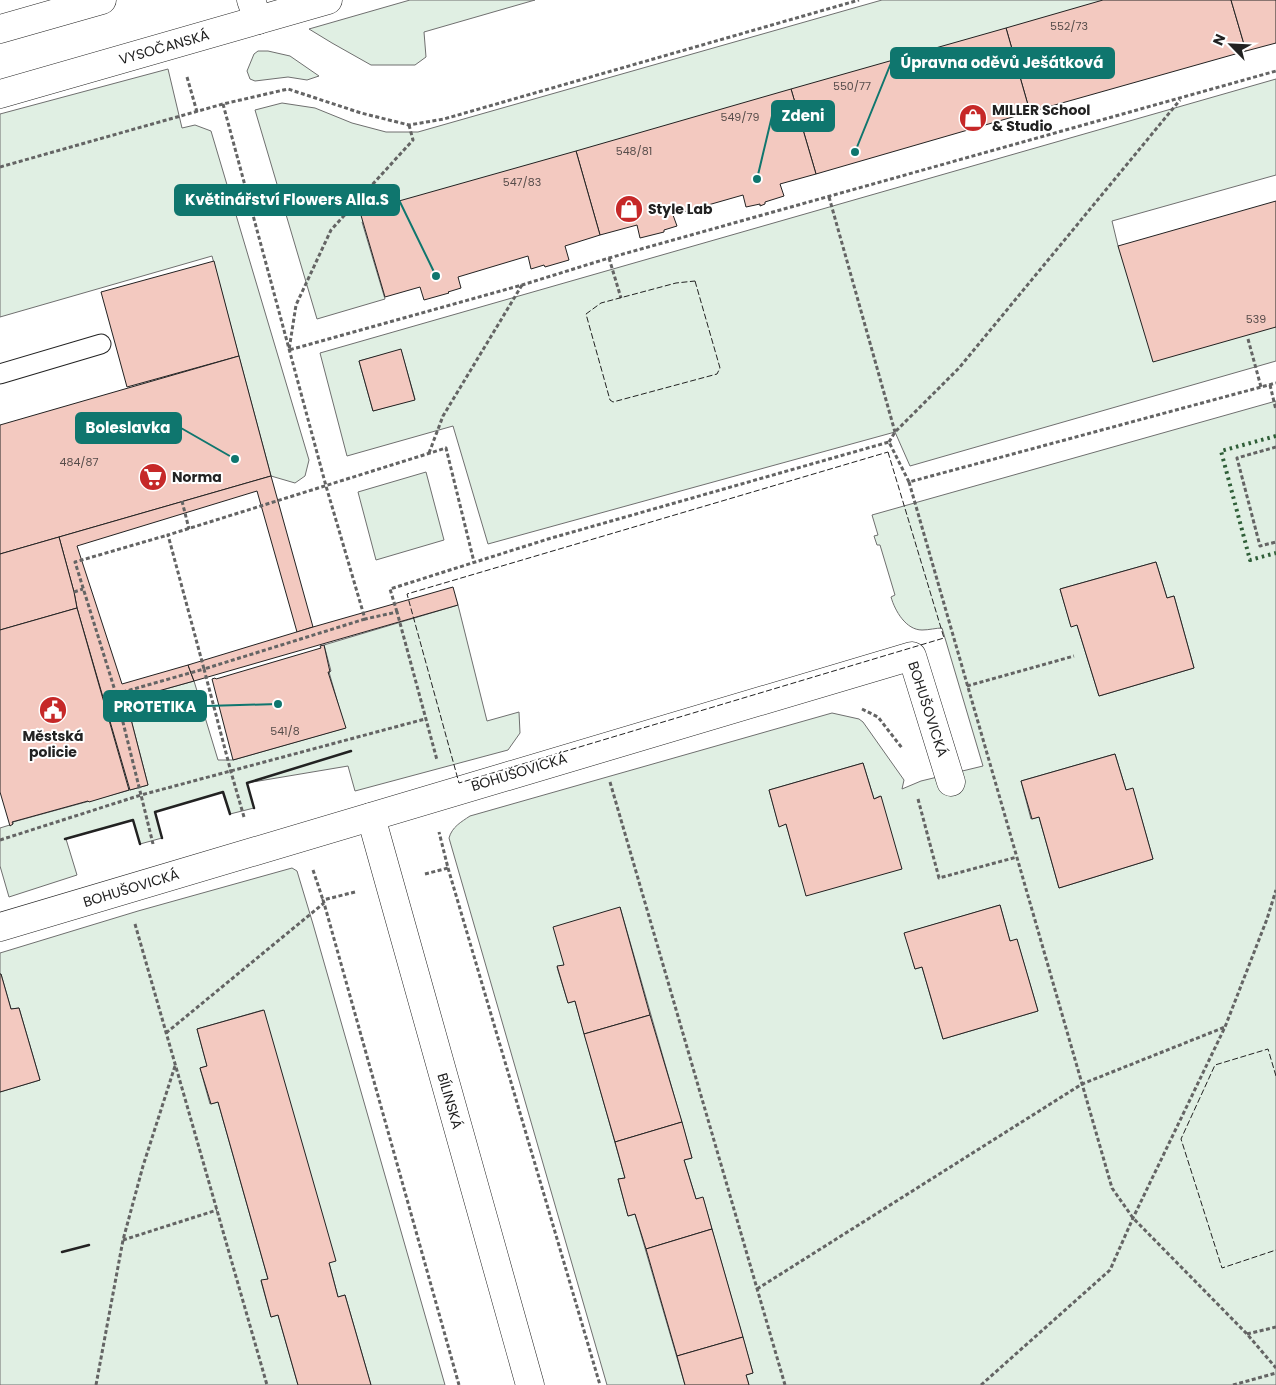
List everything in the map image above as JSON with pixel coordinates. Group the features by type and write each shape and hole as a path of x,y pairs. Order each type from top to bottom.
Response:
{"street":[{"path":"0,29 102,0"},
{"name":"VYSOČANSKÁ","path":"0,94 254,10 328,0"},
{"name":"BOHUŠOVICKÁ","path":"0,926 912,656 951,782"},
{"name":"BÍLINSKÁ","path":"371,817 530,1385"}],"lane":[{"path":"0,374 101,344"}],"path":[{"path":"0,167 223,104 288,89 361,113 409,125 444,119 859,0"},
{"path":"289,350 1276,71"},
{"path":"186,72 196,112"},
{"path":"600,1385 448,868 438,827 451,810 390,589 557,536 889,442 895,432 959,368 1181,98"},
{"path":"223,104 326,486 365,619"},
{"path":"289,350 296,305 331,230 413,140 409,125"},
{"path":"829,197 895,432"},
{"path":"609,258 621,298"},
{"path":"429,453 443,416 522,285"},
{"path":"1248,338 1261,386"},
{"path":"909,482 1261,386 1276,384"},
{"path":"1270,385 1276,410"},
{"path":"889,442 909,482 1112,1188 1133,1218 1247,1334 1276,1368"},
{"path":"1276,447 1237,458 1260,546 1276,542"},
{"path":"161,879 116,694 75,562 189,529 446,448 474,562"},
{"path":"182,501 189,529"},
{"path":"168,535 231,772 255,851"},
{"path":"74,592 83,589"},
{"path":"116,694 365,619 397,612"},
{"path":"967,686 1074,656"},
{"path":"0,840 142,795 425,719"},
{"path":"600,748 785,1385"},
{"path":"915,791 939,878 1017,857"},
{"path":"312,867 324,902 458,1385"},
{"path":"166,1033 324,902 448,868"},
{"path":"125,890 267,1385"},
{"path":"981,1385 1110,1270 1225,1027 1267,919 1276,890"},
{"path":"757,1289 1082,1084 1225,1027"},
{"path":"96,1385 123,1240 142,1166 175,1065"},
{"path":"123,1240 217,1210"},
{"path":"1247,1334 1276,1327"},
{"path":"1233,1385 1276,1374"}],"green space":[{"path":"410,0 535,0 424,32 426,57 415,65 371,65 309,29"},
{"path":"882,0 1138,0 362,222 385,299 317,319 255,110 282,103 315,108 352,123 386,132 418,132"},
{"path":"258,51 268,51 290,56 319,76 307,80 288,77 255,81 250,79 247,71 254,54"},
{"path":"168,69 182,128 195,125 211,131 309,460 305,476 295,483 271,476 212,256 0,317 0,114"},
{"path":"1276,79 1276,175 1112,221 1118,246 1276,327 1276,361 910,466 895,432 488,544 453,426 347,456 320,353","holes":["401,350 415,399 373,411 359,361"]},
{"path":"1276,401 1276,1385 749,1385 746,1375 753,1373 703,1198 696,1199 684,1160 692,1158 620,907 564,965 557,967 568,1003 575,1001 625,1178 618,1179 628,1216 635,1214 685,1385 607,1385 449,838 450,834 470,816 832,713 859,719 863,722 904,780 902,789 921,781 983,766 942,628 916,629 906,623 898,614 891,597 895,595 880,545 877,545 874,536 878,535 872,515","holes":["1156,562 1167,598 1174,596 1194,668 1099,696 1077,625 1071,626 1060,589","1115,754 1126,790 1133,789 1153,859 1059,888 1039,817 1031,819 1021,781","863,763 874,799 880,796 807,896 786,824 779,826 769,790","1000,905 1010,941 1017,940 1038,1011 943,1039 922,967 915,969 905,933"]},
{"path":"426,472 444,540 376,560 358,492"},
{"path":"458,605 487,721 519,712 520,733 508,750 355,791 348,766 247,783 254,808 230,814 223,792 155,812 162,838 140,844 133,820 66,839 77,875 9,897 0,866 0,828 13,824 13,822 148,785 126,700 194,681 218,760 233,760 345,728 329,672 331,671 324,645"},
{"path":"292,868 297,871 313,924 445,1385 371,1385 345,1295 338,1297 263,1010 197,1029 207,1066 200,1068 210,1104 218,1102 268,1279 261,1281 271,1317 278,1315 298,1385 0,1385 0,1092 40,1080 19,1008 11,1009 0,974 0,953 138,911"}],"building":[{"path":"1103,0 1231,0 1246,51 1030,112 1006,28"},
{"path":"1231,0 1276,0 1276,43 1246,51"},
{"path":"1006,28 1030,112 816,174 791,89"},
{"path":"791,89 816,174 780,184 784,196 765,202 765,204 760,206 760,204 746,207 743,195 673,215 677,226 664,230 664,232 640,238 637,225 600,235 576,151"},
{"path":"576,151 600,235 565,246 569,260 531,269 528,256 458,277 461,288 449,293 424,300 420,287 385,297 360,212"},
{"path":"1276,201 1276,327 1153,362 1118,246"},
{"path":"214,261 239,356 127,387 101,292"},
{"path":"401,349 415,400 373,411 359,361"},
{"path":"239,356 271,476 0,554 0,425"},
{"path":"271,476 313,627 297,632 257,491 77,546 122,684 188,665 194,681 126,700 148,785 130,790 77,608 59,537"},
{"path":"59,537 77,608 0,630 0,554"},
{"path":"1156,562 1167,598 1174,596 1194,668 1099,696 1077,625 1071,627 1060,589"},
{"path":"453,587 458,605 194,681 188,665 313,627"},
{"name":"Městská policie","path":"77,608 129,790 12,822 13,824 10,826 0,792 0,630"},
{"path":"324,645 330,672 328,672 346,728 233,760 212,679 321,648 320,646"},
{"path":"1115,754 1126,790 1133,788 1153,859 1059,888 1039,817 1032,819 1021,781"},
{"path":"863,763 874,799 881,796 902,869 806,896 786,824 779,827 769,790"},
{"path":"1000,905 1010,941 1017,939 1038,1011 943,1039 922,967 915,969 904,933"},
{"path":"620,907 650,1015 584,1034 575,1001 568,1003 557,966 564,965 553,927"},
{"path":"0,974 11,1009 19,1008 40,1080 0,1092"},
{"path":"264,1010 336,1261 329,1263 338,1297 345,1295 371,1385 298,1385 278,1315 271,1317 261,1280 268,1279 218,1102 211,1104 200,1068 207,1066 197,1029"},
{"path":"650,1015 682,1122 615,1142 584,1034"},
{"path":"682,1122 692,1158 684,1160 696,1199 703,1197 712,1229 646,1249 635,1214 628,1216 618,1179 625,1178 615,1142"},
{"path":"712,1229 743,1337 677,1356 646,1249"},
{"path":"743,1337 753,1373 746,1375 749,1385 685,1385 677,1356"}],"hedge":[{"path":"1276,436 1221,451 1250,560 1276,553"}],"fence":[{"path":"695,281 720,368 717,374 613,402 610,400 586,314 601,303 676,283 695,281"},
{"path":"888,452 944,638 459,783 407,594 888,452"},
{"path":"1276,1076 1268,1049 1215,1065 1181,1139 1222,1268 1276,1250"}],"wall":[{"path":"254,808 247,783 351,751"},
{"path":"162,838 155,812 223,792 230,814"},
{"path":"65,839 133,820 140,844"},
{"path":"62,1252 89,1245"}],"place":[{"name":"MILLER School & Studio","path":"973,118"},
{"name":"Úpravna oděvů Ješátková","path":"855,152"},
{"name":"Zdeni","path":"757,179"},
{"name":"Style Lab","path":"629,209"},
{"name":"Květinářství Flowers Alla.S","path":"436,276"},
{"name":"Boleslavka","path":"235,459"},
{"name":"Norma","path":"153,477"},
{"name":"PROTETIKA","path":"278,704"},
{"name":"Městská policie","path":"53,710"}]}
